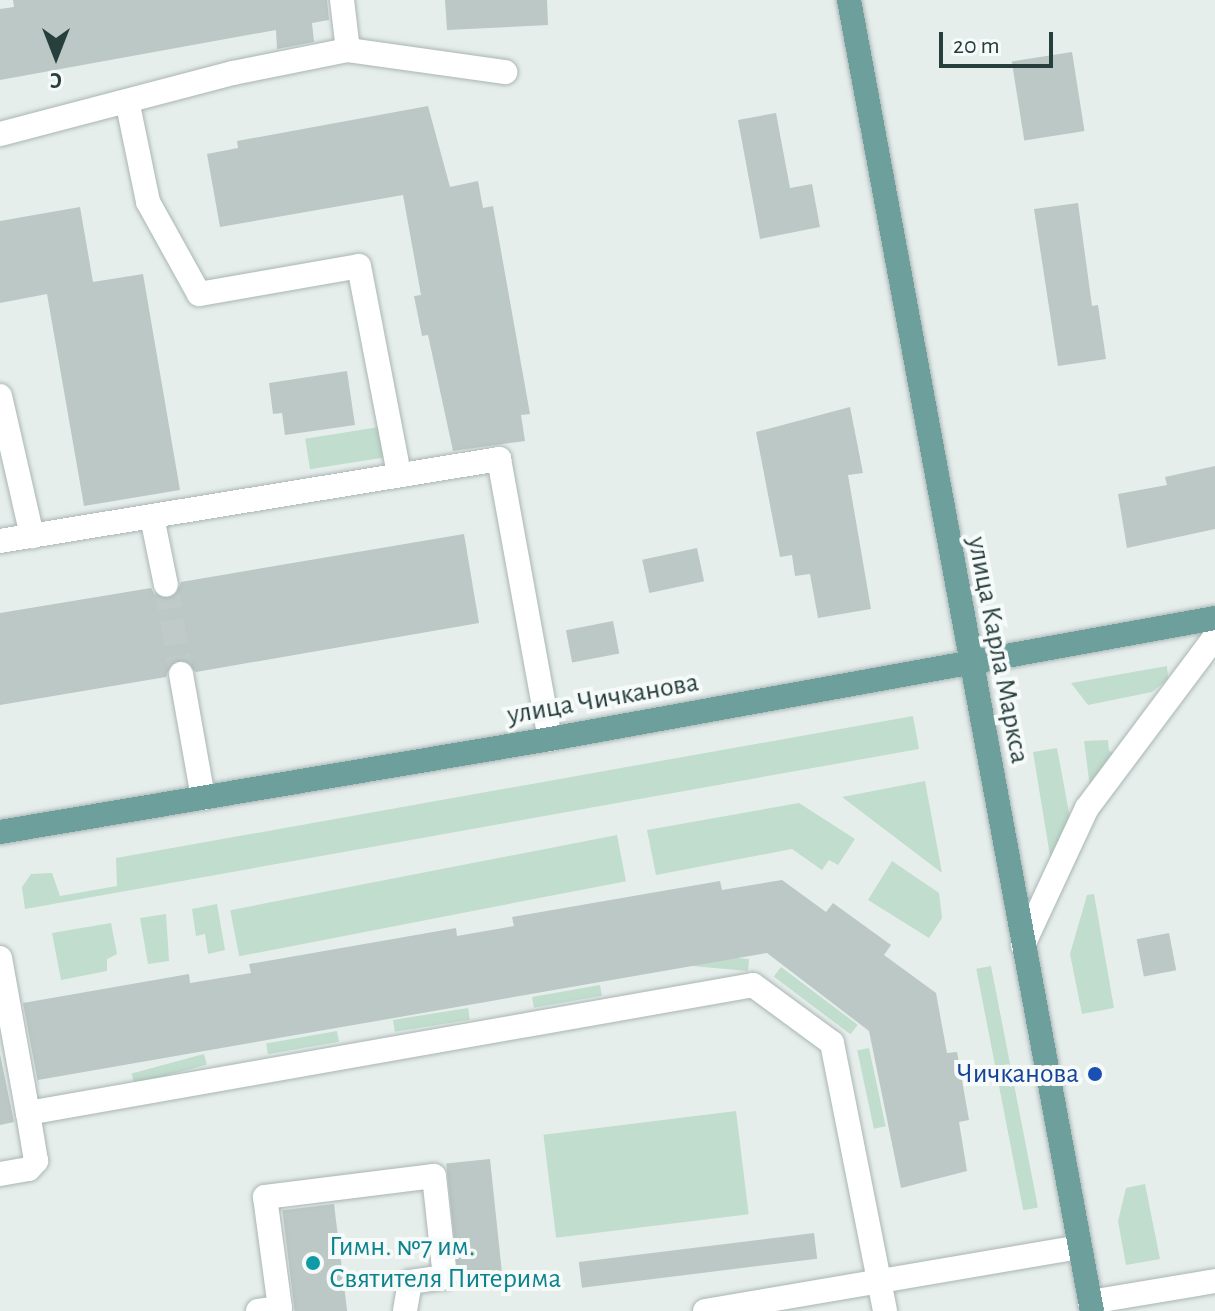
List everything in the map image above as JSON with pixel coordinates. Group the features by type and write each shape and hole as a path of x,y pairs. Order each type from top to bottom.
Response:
{"main road":[{"name":"улица Карла Маркса","path":"849,0 1091,1306"},
{"name":"улица Чичканова","path":"0,832 550,739 1215,618"}],"street":[{"path":"342,0 348,50"},
{"path":"0,134 128,105 233,73 348,50 505,72"},
{"path":"128,105 148,202 199,294 359,266 399,473"},
{"path":"0,396 32,536"},
{"path":"0,541 399,473 499,459 550,739"},
{"path":"152,517 166,585"},
{"path":"1023,945 1087,808 1215,637"},
{"path":"181,674 203,798"},
{"path":"0,958 36,1161 29,1169 0,1174"},
{"path":"28,1113 753,985 832,1043 885,1311"},
{"path":"258,1311 280,1308 265,1197 434,1176 445,1277 410,1282 405,1311"},
{"path":"705,1311 771,1306 1080,1247"},
{"path":"1091,1306 1215,1281"}],"green space":[{"path":"398,424 403,455 310,469 305,439"},
{"path":"1167,666 1168,679 1152,692 1088,705 1071,683"},
{"path":"913,716 919,749 25,909 22,887 31,874 52,873 60,896 117,886 116,858"},
{"path":"1108,740 1109,751 1118,754 1091,795 1084,741"},
{"path":"1057,748 1073,834 1052,868 1033,752"},
{"path":"925,781 942,873 842,797"},
{"path":"799,803 855,839 838,865 829,860 822,870 792,849 656,875 647,830"},
{"path":"617,835 626,881 239,956 230,910"},
{"path":"892,861 939,893 942,918 929,938 868,900"},
{"path":"1094,894 1114,1008 1082,1014 1070,954 1087,895"},
{"path":"217,904 225,950 208,954 205,934 196,936 192,909"},
{"path":"166,914 169,961 148,964 140,918"},
{"path":"111,923 117,954 107,959 107,971 61,980 52,933"},
{"path":"656,951 749,959 748,971 655,963"},
{"path":"991,966 1038,1207 1023,1210 976,969"},
{"path":"781,967 858,1025 850,1034 774,977"},
{"path":"600,985 602,996 534,1008 532,997"},
{"path":"468,1008 470,1020 395,1032 393,1020"},
{"path":"337,1031 339,1042 268,1054 266,1044"},
{"path":"869,1048 886,1126 874,1129 857,1050"},
{"path":"204,1054 207,1065 134,1084 132,1073"},
{"path":"736,1111 749,1214 556,1238 543,1135"},
{"path":"1145,1184 1160,1259 1126,1265 1118,1221 1126,1188"}],"building":[{"path":"13,0 327,0 329,20 312,23 314,42 277,49 276,30 0,80 0,9 14,7"},
{"path":"445,0 547,0 548,25 447,30"},
{"path":"1072,52 1085,131 1024,141 1012,62"},
{"path":"428,106 450,187 478,181 483,208 493,206 530,414 521,415 525,441 453,451 428,335 422,336 414,296 421,295 403,195 220,227 207,154 238,148 237,141"},
{"path":"776,113 790,188 812,184 820,227 760,239 738,120"},
{"path":"1078,203 1092,306 1098,305 1106,359 1058,366 1034,209"},
{"path":"80,207 93,282 143,274 180,490 84,506 47,294 0,303 0,221"},
{"path":"347,371 355,425 285,435 282,413 273,414 269,383"},
{"path":"850,407 863,473 848,475 871,609 818,618 810,574 795,576 792,555 780,557 756,432"},
{"path":"1215,466 1215,529 1127,548 1118,494 1167,485 1165,477"},
{"path":"464,534 479,623 196,672 179,659 171,663 166,677 0,705 0,613 151,588 155,595 168,600 176,596 181,582"},
{"path":"697,548 704,581 649,593 642,560"},
{"path":"613,621 619,653 572,663 566,630"},
{"path":"782,880 826,912 833,903 891,945 884,955 936,993 947,1053 957,1052 969,1120 959,1122 967,1171 901,1188 869,1031 767,953 38,1080 39,1088 23,1003 189,974 190,983 251,973 249,964 456,928 457,936 514,926 512,917 720,881 722,890"},
{"path":"1169,933 1176,970 1144,977 1137,939"},
{"path":"0,1054 14,1122 0,1125"},
{"path":"490,1159 503,1284 459,1289 446,1164"},
{"name":"Гимн. №7 им. Святителя Питерима","path":"334,1204 347,1311 295,1311 282,1210"},
{"path":"814,1233 817,1259 582,1288 579,1262"}],"tunnel":[{"path":"166,585 181,674"}],"place":[{"name":"Чичканова","path":"1095,1074"},
{"name":"Гимн. №7 им. Святителя Питерима","path":"313,1263"}]}
